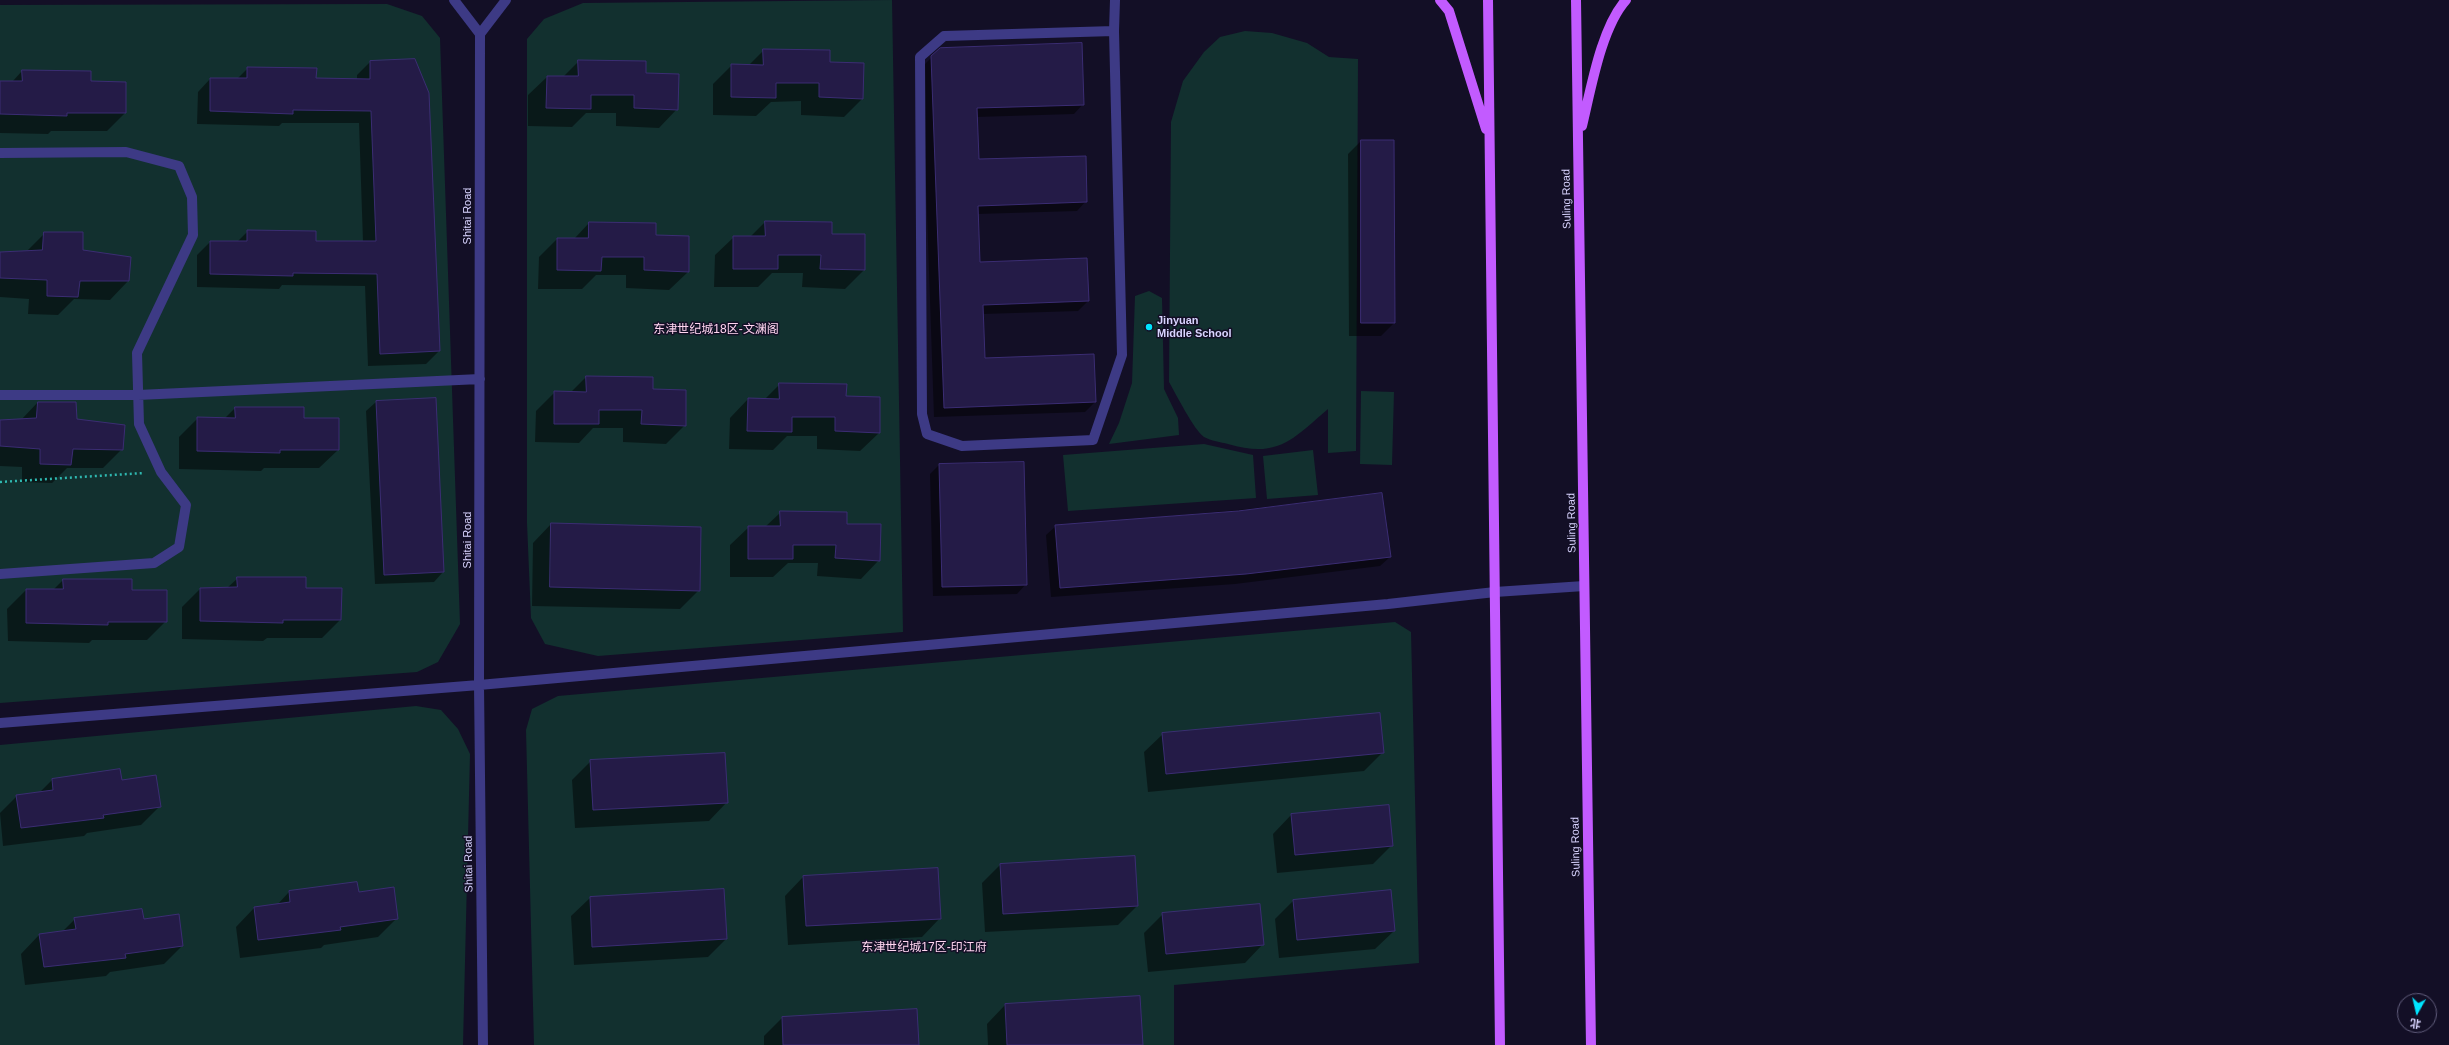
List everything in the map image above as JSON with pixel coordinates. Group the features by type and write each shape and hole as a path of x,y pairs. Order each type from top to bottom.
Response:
{"main road":[{"path":"1440,0 1449,11 1489,141"},
{"path":"1488,0 1500,1045"},
{"name":"Suling Road","path":"1576,0 1591,1045"},
{"path":"1578,140 1601,50 1620,7 1626,0"}],"street":[{"path":"454,0 480,34 506,0"},
{"path":"1114,31 944,36 920,57 922,414 926,434 962,446 1093,440 1122,355 1114,31 1115,0"},
{"name":"Shitai Road","path":"480,34 479,686 483,1045"},
{"path":"0,153 126,152 179,166 192,197 193,235 137,353 139,424 161,472 186,505 179,547 154,563 0,574"},
{"path":"0,395 138,395 480,379"},
{"path":"0,723 479,686 1388,604 1495,592 1584,586"}],"path":[{"path":"0,482 161,472"}],"green space":[{"path":"892,0 903,632 598,656 545,644 531,618 527,523 527,39 544,19 583,3"},
{"path":"387,4 422,16 440,38 460,624 438,662 417,672 0,703 0,5"},
{"path":"1245,31 1272,33 1307,43 1329,57 1358,59 1356,451 1328,453 1328,409 1294,437 1284,443 1272,447 1260,449 1245,448 1210,440 1204,437 1195,427 1169,382 1171,122 1183,81 1204,52 1220,37"},
{"path":"1149,291 1162,298 1164,389 1178,418 1179,435 1109,444 1119,423 1132,383 1135,296"},
{"path":"1361,391 1394,392 1392,465 1360,464"},
{"path":"1204,444 1253,455 1256,498 1068,511 1063,455"},
{"path":"1313,450 1318,495 1267,499 1263,456"},
{"path":"1395,622 1411,632 1419,963 1174,985 1174,1045 534,1045 526,730 532,709 558,696"},
{"path":"416,706 441,710 458,729 470,754 463,1045 0,1045 0,745"}],"building":[{"path":"1082,43 1084,105 977,108 979,159 1086,156 1087,202 978,206 980,262 1087,258 1089,301 983,305 985,358 1094,354 1096,402 944,408 931,56 940,48"},
{"path":"763,49 830,50 830,62 864,63 863,99 819,97 819,83 776,83 776,98 731,97 731,64 763,65"},
{"path":"415,59 429,93 440,351 380,354 377,274 293,273 293,276 210,274 210,241 247,241 247,230 316,231 316,241 376,241 371,111 293,110 293,114 210,111 210,78 247,78 247,67 317,68 316,78 370,79 370,61"},
{"path":"578,60 646,61 646,73 679,74 678,110 634,108 634,95 591,95 591,109 546,108 547,76 578,76"},
{"path":"22,70 91,71 91,81 126,82 126,113 67,113 67,116 0,114 0,81 22,81"},
{"path":"1361,140 1394,140 1395,323 1361,323"},
{"path":"765,221 832,222 832,234 865,234 865,270 820,269 821,255 778,255 778,269 733,269 733,236 765,236"},
{"path":"589,222 656,223 656,235 689,236 689,272 644,270 644,257 602,257 601,271 557,270 557,238 588,238"},
{"path":"44,232 83,232 83,250 131,257 129,281 80,281 78,297 47,296 47,280 0,278 0,252 42,250"},
{"path":"586,376 653,377 653,389 686,390 686,426 641,424 642,410 599,410 599,424 554,424 554,391 586,392"},
{"path":"779,383 847,384 846,396 880,397 880,433 835,431 835,417 792,417 792,432 747,431 748,398 779,399"},
{"path":"436,398 444,572 384,575 376,401"},
{"path":"38,402 76,402 77,419 125,425 123,450 73,449 71,465 40,464 40,449 0,446 0,420 36,418"},
{"path":"235,407 304,407 304,418 339,418 339,450 280,450 280,453 197,451 197,417 235,418"},
{"path":"1024,462 1027,585 942,587 939,464"},
{"path":"1382,493 1391,557 1246,574 1060,588 1055,525 1238,511"},
{"path":"780,511 847,512 847,524 881,524 880,561 835,558 836,545 793,545 793,559 748,559 748,526 780,526"},
{"path":"551,523 701,527 700,591 550,587"},
{"path":"237,577 306,577 306,588 342,588 341,620 283,620 283,623 200,621 200,588 237,587"},
{"path":"63,579 132,579 132,590 167,590 167,622 108,622 108,625 26,623 26,589 63,589"},
{"path":"1380,713 1384,753 1166,774 1162,733"},
{"path":"725,753 728,803 593,810 590,760"},
{"path":"120,769 122,780 156,775 161,807 103,815 104,818 21,828 16,795 53,790 52,779"},
{"path":"1389,805 1393,846 1295,855 1291,814"},
{"path":"1135,856 1138,906 1003,914 1000,864"},
{"path":"938,868 941,919 806,926 803,876"},
{"path":"357,882 359,892 394,887 398,919 340,927 341,930 258,940 254,907 290,902 289,891"},
{"path":"724,889 727,939 592,947 590,897"},
{"path":"1391,890 1395,931 1297,940 1293,900"},
{"path":"1260,904 1264,945 1166,954 1162,913"},
{"path":"142,909 144,919 179,914 183,946 125,954 126,958 44,967 39,934 76,929 74,918"},
{"path":"1140,996 1143,1045 1007,1045 1005,1004"},
{"path":"917,1009 919,1045 783,1045 782,1017"}],"place":[{"name":"Jinyuan Middle School","path":"1149,327"}],"district":[{"name":"东津世纪城18区-文渊阁","path":"716,330"},
{"name":"东津世纪城17区-印江府","path":"924,948"}]}
